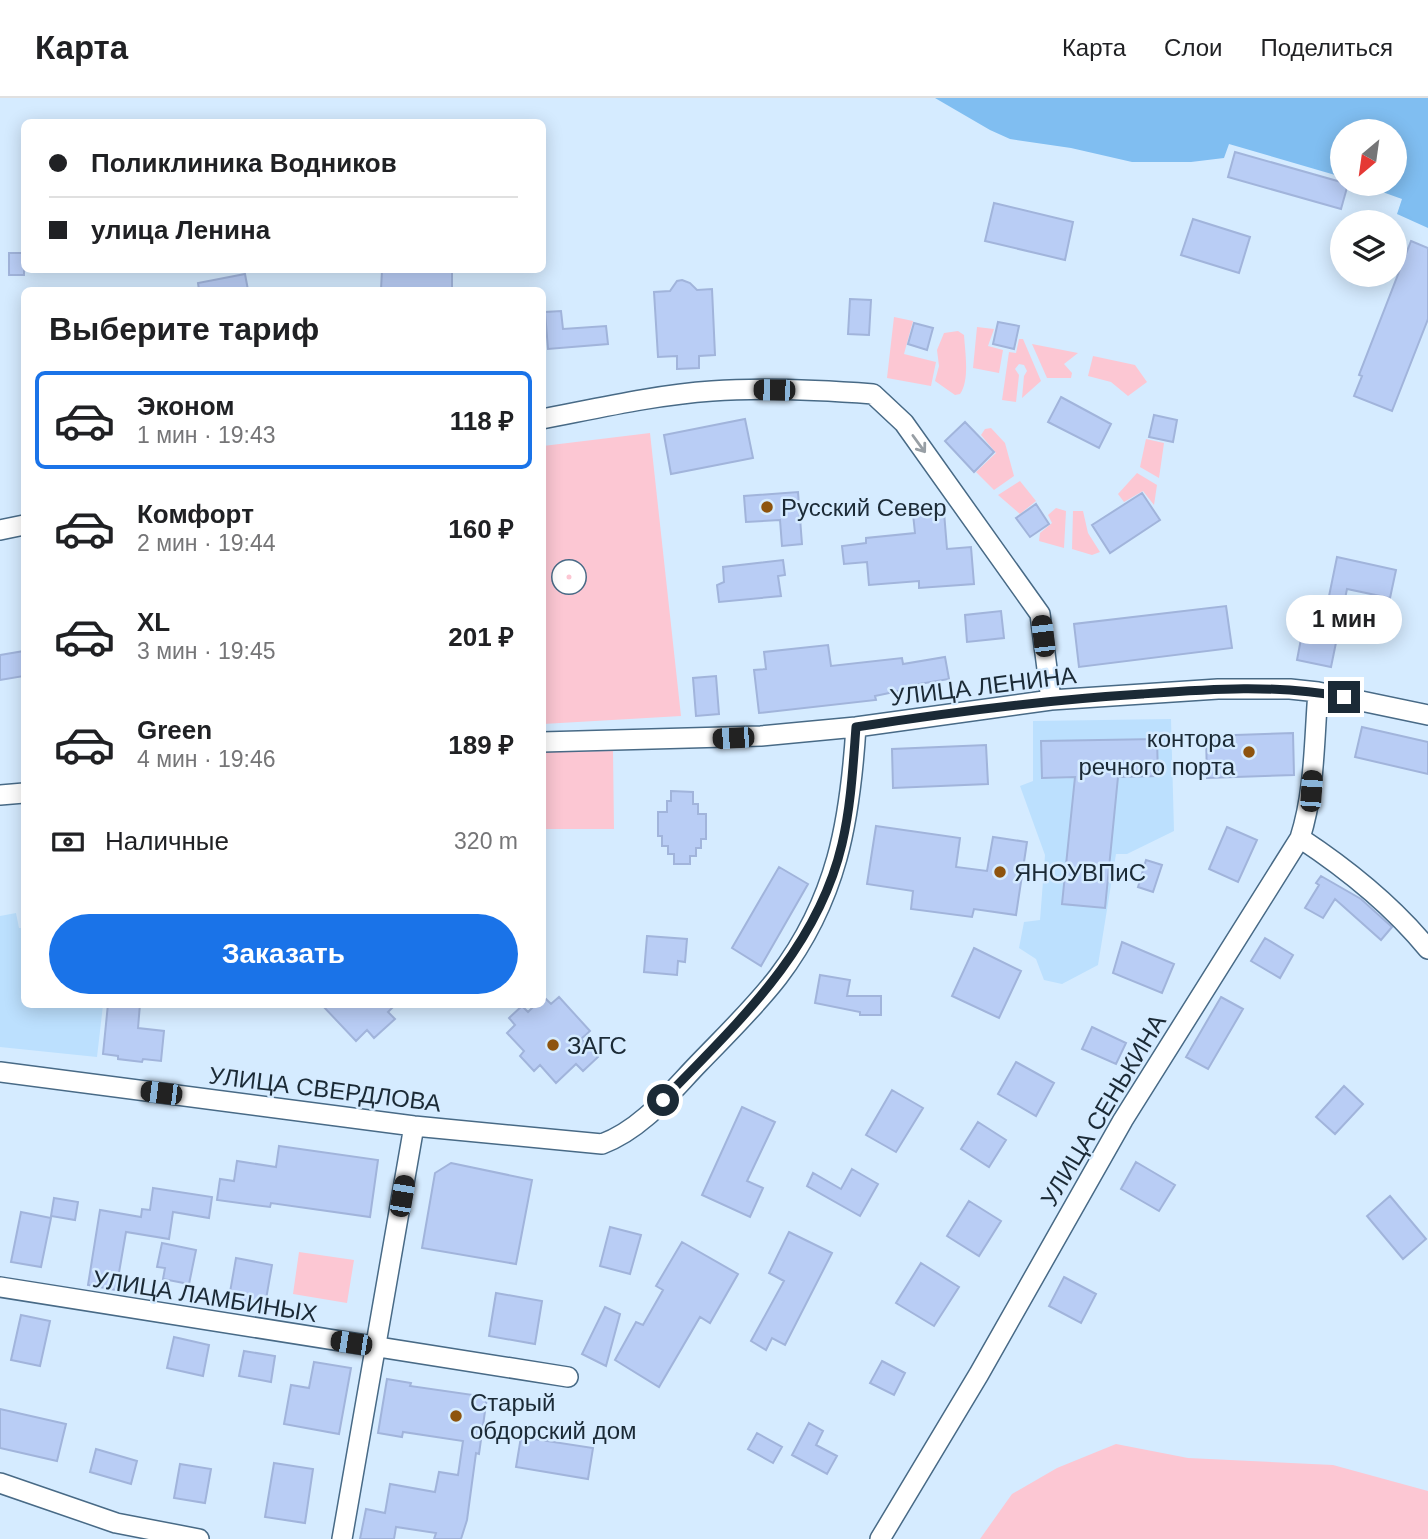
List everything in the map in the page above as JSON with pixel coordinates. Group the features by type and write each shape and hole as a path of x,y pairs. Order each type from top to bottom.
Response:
{"street":[{"path":"546,418 649,399 713,391 784,390 873,394 904,424 1040,614 1051,700"},
{"path":"0,530 21,526"},
{"name":"УЛИЦА ЛЕНИНА","path":"546,742 706,739 856,727 1051,700 1228,688 1318,692 1428,715"},
{"name":"УЛИЦА СЕНЬКИНА","path":"880,1539 979,1374 1123,1120 1300,838 1311,791 1318,692"},
{"name":"УЛИЦА СВЕРДЛОВА","path":"0,1072 414,1126 602,1144 619,1138 663,1100 758,1001 793,955 823,900 842,846 853,776 856,727"},
{"path":"0,795 21,793"},
{"path":"1300,838 1338,863 1388,906 1428,949"},
{"path":"342,1539 414,1126"},
{"name":"УЛИЦА ЛАМБИНЫХ","path":"0,1287 568,1377"},
{"path":"0,1483 116,1523 199,1539"}],"shaded area":[{"path":"894,317 913,321 904,354 936,362 931,386 887,378"},
{"path":"977,327 994,329 988,346 1003,350 999,373 973,368"},
{"path":"958,331 964,335 966,374 960,394 955,395 935,381 939,366 937,350 944,333"},
{"path":"1019,339 1023,339 1041,381 1022,398 1027,371 1024,365 1019,364 1015,369 1019,375 1016,402 1002,400 1009,352 1016,353"},
{"path":"1032,344 1078,353 1064,364 1072,373 1071,378 1047,378"},
{"path":"1093,356 1135,365 1147,382 1128,396 1111,382 1088,376"},
{"path":"991,428 1005,443 1014,476 994,490 976,472 996,453 981,435 985,429"},
{"path":"650,433 681,716 546,724 546,446"},
{"path":"1146,439 1164,443 1159,478 1140,467"},
{"path":"1137,473 1157,485 1154,505 1143,491 1124,502 1118,494"},
{"path":"1020,481 1036,501 1020,514 998,495"},
{"path":"1056,508 1066,511 1064,548 1039,541 1040,533 1052,523 1048,515"},
{"path":"1073,511 1083,511 1088,533 1100,552 1092,555 1072,549"},
{"path":"1171,719 1174,831 1127,854 1116,854 1098,965 1062,984 1044,980 1036,959 1019,948 1024,922 1040,920 1045,855 1020,786 1033,781 1033,721"},
{"path":"613,751 614,829 546,829 546,752"},
{"path":"16,913 21,928 21,1008 103,1008 97,1057 0,1047 0,916"},
{"path":"299,1252 354,1260 347,1303 293,1294"},
{"path":"1116,1444 1188,1458 1333,1465 1428,1491 1428,1539 980,1539 1012,1494 1057,1468"}],"water":[{"path":"935,98 1428,98 1428,228 1407,219 1407,210 1398,210 1402,199 1394,196 1407,196 1407,119 1330,119 1330,173 1229,144 1224,158 1191,162 1132,162 1071,148 1010,139"}],"building":[{"path":"1235,152 1330,179 1330,196 1345,196 1341,209 1228,177"},
{"path":"994,203 1073,222 1065,260 985,241"},
{"path":"1193,219 1250,237 1239,273 1181,255"},
{"path":"1411,241 1428,248 1428,319 1392,411 1354,396 1362,376 1359,375 1393,287 1407,287 1407,251"},
{"path":"9,253 21,253 21,273 24,275 9,275"},
{"path":"382,273 452,273 452,287 381,287"},
{"path":"245,274 247,287 199,287 198,283"},
{"path":"682,280 697,290 712,289 715,355 699,356 699,368 677,369 677,356 658,357 654,292 670,291 677,281"},
{"path":"850,299 871,300 869,335 848,334"},
{"path":"561,311 563,329 606,326 608,344 548,349 546,312"},
{"path":"998,322 1019,326 1014,349 993,344"},
{"path":"914,323 933,328 927,350 908,344"},
{"path":"1061,397 1111,424 1099,448 1048,422"},
{"path":"1154,415 1177,420 1173,442 1149,437"},
{"path":"745,419 753,458 671,474 664,435"},
{"path":"965,422 994,452 974,472 945,441"},
{"path":"798,492 802,544 782,546 780,520 746,522 744,496"},
{"path":"1142,493 1160,520 1110,553 1092,525"},
{"path":"1036,504 1049,524 1030,537 1016,518"},
{"path":"944,512 947,549 971,547 974,584 919,588 919,581 869,585 867,562 844,564 842,546 866,543 866,538 915,533 913,514"},
{"path":"1337,557 1396,570 1390,598 1347,589 1331,667 1297,660 1308,602 1327,606"},
{"path":"783,560 785,575 778,576 781,596 719,602 717,585 724,582 723,567"},
{"path":"1226,606 1232,648 1079,667 1074,624"},
{"path":"1001,611 1004,638 967,642 965,615"},
{"path":"828,645 831,666 902,658 903,664 945,657 949,679 907,686 908,689 875,696 876,700 759,713 754,670 766,669 764,652"},
{"path":"21,652 21,676 0,680 0,655"},
{"path":"716,676 719,714 696,716 693,678"},
{"path":"1362,727 1428,742 1428,774 1355,757"},
{"path":"1293,733 1294,775 1207,778 1206,736"},
{"path":"1157,739 1158,776 1118,777 1105,908 1062,904 1075,777 1042,778 1041,741"},
{"path":"986,745 988,784 893,788 892,749"},
{"path":"671,791 693,792 693,804 698,804 698,814 706,814 706,839 701,839 701,848 696,848 696,856 690,856 690,864 674,864 674,854 668,854 668,846 662,846 662,836 658,836 658,812 667,812"},
{"path":"876,826 960,838 956,867 987,871 993,837 1027,842 1016,915 974,909 972,917 911,909 913,891 867,884"},
{"path":"1227,827 1257,840 1238,882 1209,869"},
{"path":"1146,860 1162,865 1153,892 1138,887"},
{"path":"779,867 808,884 761,966 732,948"},
{"path":"1321,876 1361,899 1392,927 1381,940 1335,899 1323,918 1305,908 1319,885 1316,883"},
{"path":"647,936 687,939 685,962 678,961 677,975 644,972"},
{"path":"1265,938 1293,955 1280,978 1251,961"},
{"path":"1122,942 1174,964 1162,993 1113,973"},
{"path":"974,948 1021,971 999,1018 952,996"},
{"path":"820,975 850,980 847,996 881,996 881,1015 860,1015 860,1012 815,1003"},
{"name":"ЗАГС","path":"559,997 590,1031 581,1039 598,1057 583,1071 576,1064 556,1083 540,1065 534,1071 520,1056 524,1051 507,1033 515,1025 509,1018 520,1008 528,1012 532,1008 546,1008 546,999 551,1004"},
{"path":"1221,997 1243,1009 1208,1069 1186,1057"},
{"path":"108,1008 140,1008 138,1028 164,1031 161,1061 143,1059 142,1062 103,1054"},
{"path":"325,1008 392,1008 388,1012 395,1019 374,1038 367,1030 356,1041"},
{"path":"1092,1027 1126,1043 1116,1064 1082,1049"},
{"path":"1016,1062 1054,1083 1036,1116 998,1094"},
{"path":"1344,1086 1363,1104 1335,1134 1316,1117"},
{"path":"892,1090 923,1108 896,1152 866,1135"},
{"path":"742,1107 775,1122 747,1181 763,1188 750,1217 702,1195"},
{"path":"978,1122 1006,1140 989,1167 961,1149"},
{"path":"279,1146 378,1160 370,1217 271,1203 270,1207 217,1200 220,1179 234,1181 237,1161 276,1167"},
{"path":"1136,1162 1175,1185 1159,1211 1121,1189"},
{"path":"451,1163 532,1180 516,1264 422,1248 435,1173"},
{"path":"852,1169 878,1184 860,1216 807,1186 813,1173 841,1189"},
{"path":"153,1188 212,1197 209,1218 173,1212 169,1239 126,1232 116,1290 88,1285 100,1210 141,1217 142,1209 150,1210"},
{"path":"1390,1196 1426,1239 1403,1259 1367,1216"},
{"path":"54,1198 78,1202 75,1220 51,1216"},
{"path":"969,1201 1001,1221 979,1256 947,1236"},
{"path":"21,1212 51,1218 41,1267 11,1262"},
{"path":"610,1227 641,1235 630,1274 600,1266"},
{"path":"789,1232 832,1253 785,1345 772,1338 766,1350 751,1341 784,1281 769,1273"},
{"path":"682,1242 738,1274 710,1323 700,1317 659,1387 615,1360 636,1322 643,1325 663,1290 656,1286"},
{"path":"162,1243 196,1250 189,1284 163,1279 165,1268 157,1267"},
{"path":"236,1258 272,1265 265,1305 229,1298"},
{"path":"921,1263 959,1287 934,1326 896,1303"},
{"path":"1064,1277 1096,1294 1081,1323 1049,1306"},
{"path":"496,1293 542,1301 535,1344 489,1336"},
{"path":"605,1307 620,1314 606,1366 582,1354"},
{"path":"21,1315 50,1321 40,1366 11,1360"},
{"path":"174,1337 209,1345 203,1376 167,1368"},
{"path":"244,1351 275,1356 271,1382 239,1376"},
{"path":"882,1361 905,1373 894,1395 870,1383"},
{"path":"314,1362 351,1368 339,1434 284,1424 291,1385 309,1388"},
{"path":"387,1379 411,1383 410,1386 487,1397 467,1520 461,1539 434,1539 436,1533 396,1527 394,1539 360,1539 366,1509 385,1513 390,1484 435,1492 439,1472 458,1475 463,1441 403,1432 402,1437 378,1433"},
{"path":"0,1409 66,1424 57,1461 0,1448"},
{"path":"809,1423 823,1431 816,1445 837,1456 827,1474 792,1455"},
{"path":"757,1433 782,1447 773,1463 748,1449"},
{"path":"521,1437 593,1448 588,1479 516,1467"},
{"path":"96,1449 137,1461 131,1484 90,1472"},
{"path":"274,1463 313,1469 305,1523 265,1517"},
{"path":"180,1464 211,1469 205,1503 174,1498"}],"place":[{"name":"Русский Север","path":"767,507"},
{"name":"контора речного порта","path":"1249,752"},
{"name":"ЯНОУВПиС","path":"1000,872"},
{"name":"ЗАГС","path":"553,1045"},
{"name":"Старый обдорский дом","path":"456,1416"}],"route":[{"path":"663,1100 758,1001 793,955 823,900 842,846 847,821 856,727 1051,700 1218,689 1290,689 1344,697"}]}
